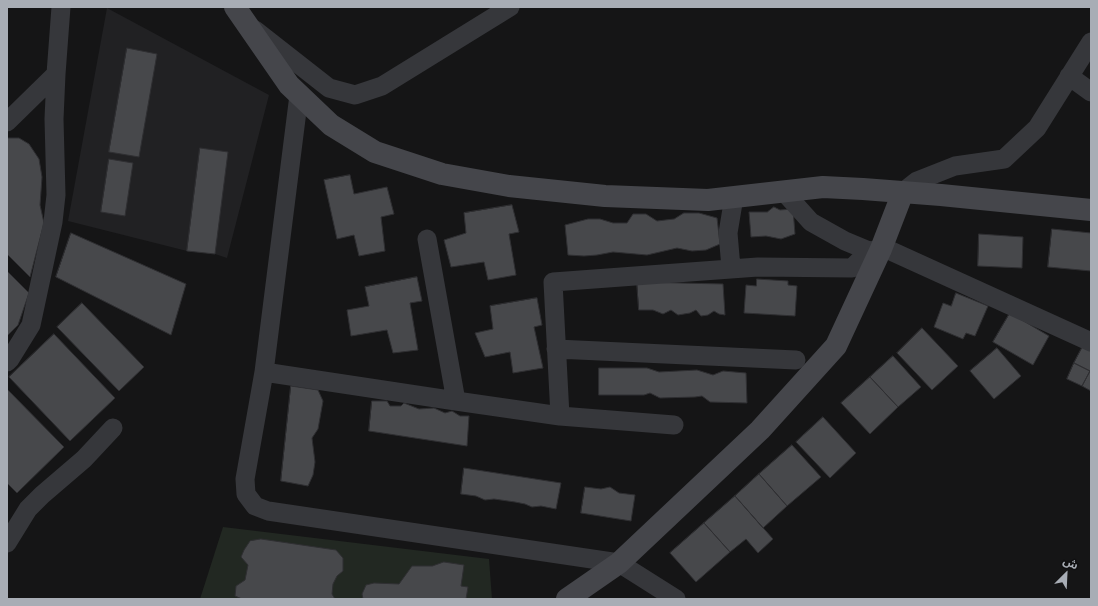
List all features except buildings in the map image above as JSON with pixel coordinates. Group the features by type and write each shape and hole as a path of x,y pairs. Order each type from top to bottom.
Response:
{"main road":[{"path":"241,15 289,85 330,125 375,152 442,174 509,186 605,196 708,200 823,187 863,188 1091,210"},
{"path":"567,599 619,563 760,430 836,346 875,250 903,192"}],"street":[{"path":"7,362 31,326 53,222 56,195 54,119 61,7"},
{"path":"241,15 329,88 355,95 382,86 510,7"},
{"path":"903,192 917,181 955,166 1004,159 1037,128 1091,42"},
{"path":"7,122 56,74"},
{"path":"1069,76 1091,92"},
{"path":"298,94 264,372 245,479 246,494 255,506 268,511 619,563 676,599"},
{"path":"784,192 811,222 845,241 875,250 891,251 1091,342"},
{"path":"731,268 728,232 734,197"},
{"path":"428,239 456,401"},
{"path":"560,416 553,282 758,266 852,268 875,250"},
{"path":"556,349 796,360"},
{"path":"264,372 560,416 674,425"},
{"path":"7,543 28,510 42,495 84,459 113,428"}],"shaded area":[{"path":"107,8 269,95 227,258 215,254 187,251 68,221"},
{"path":"223,527 489,559 492,599 200,599"}]}
